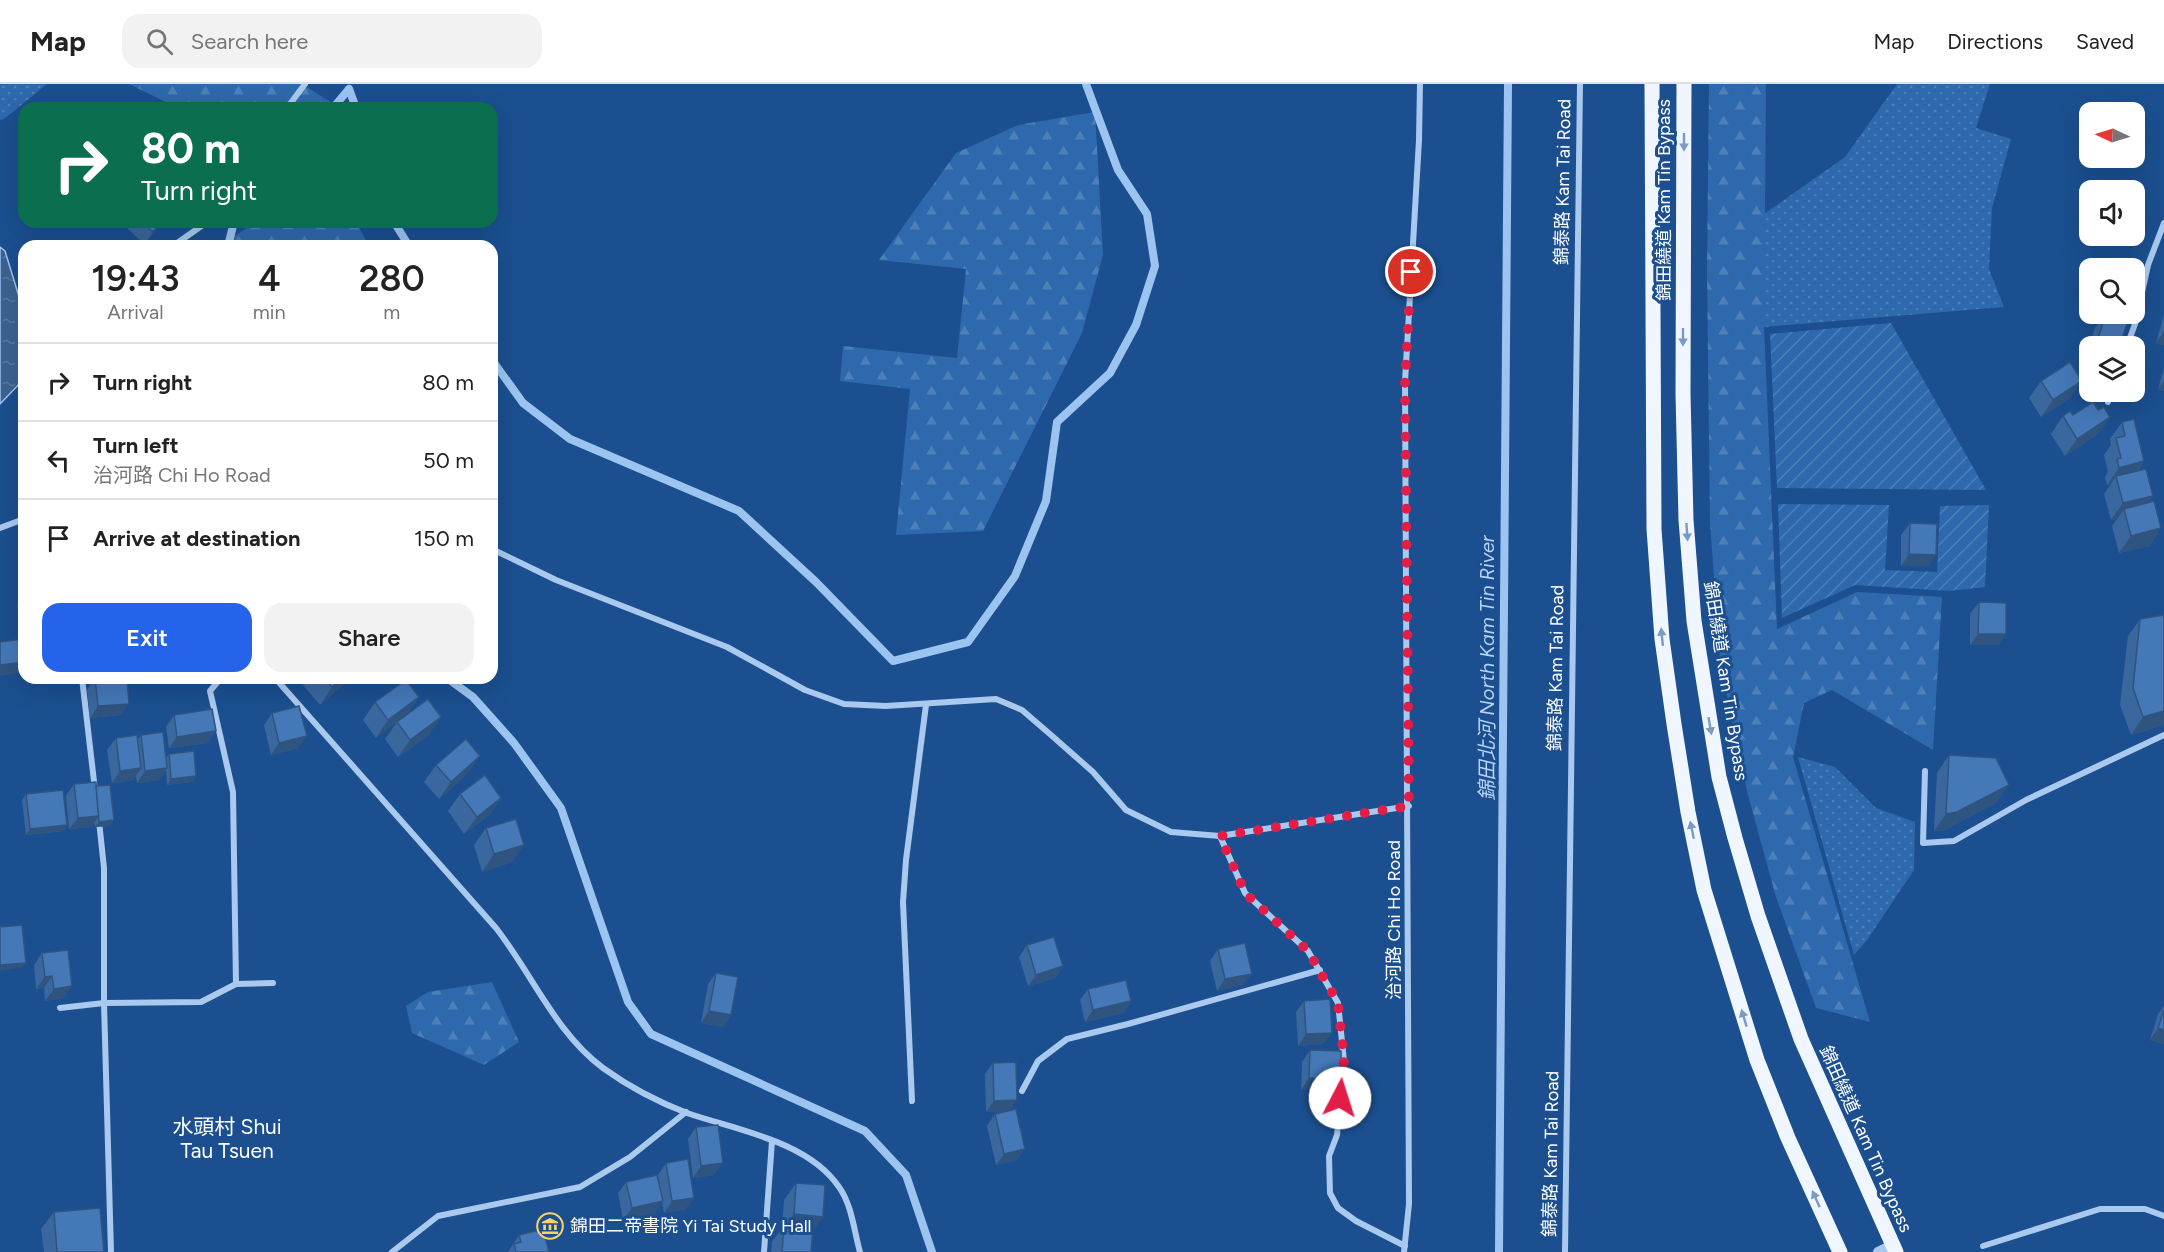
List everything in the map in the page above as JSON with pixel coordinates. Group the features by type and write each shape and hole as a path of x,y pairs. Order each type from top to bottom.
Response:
{"main road":[{"name":"錦田繞道 Kam Tin Bypass","path":"1652,84 1654,530 1662,639 1688,812 1704,890 1754,1050 1788,1138 1840,1252"},
{"name":"錦田繞道 Kam Tin Bypass","path":"1684,84 1683,394 1686,520 1694,621 1717,767 1758,916 1801,1039 1889,1250"}],"street":[{"path":"291,102 305,84"},
{"name":"治河路 Chi Ho Road","path":"1405,1249 1409,1204 1409,806 1405,382 1419,140 1420,84"},
{"name":"錦泰路 Kam Tai Road","path":"1565,1252 1580,84"},
{"path":"2131,336 2148,265 2164,223"},
{"path":"182,240 198,228"},
{"path":"0,528 18,521"},
{"path":"498,552 556,580 727,647 814,693 844,704 926,705 996,699 1022,710 1093,771 1126,810 1171,832 1220,836 1409,806"},
{"path":"83,684 96,796"},
{"path":"216,684 210,691 233,792 236,984"},
{"path":"280,684 496,928 512,948 554,1015 581,1049 615,1076 653,1098 686,1112 772,1141 813,1161 832,1178 841,1190 860,1252"},
{"path":"912,1101 903,902 926,705"},
{"path":"1925,771 1923,843 1954,841 2026,800 2164,735"},
{"path":"97,808 104,868 104,1003 111,1252"},
{"path":"1220,836 1245,893 1308,951 1338,1003 1344,1060 1337,1135 1329,1156 1330,1193 1338,1208 1405,1249"},
{"path":"1022,1091 1038,1061 1067,1039 1320,970"},
{"path":"60,1008 104,1003 201,1002 236,984 273,983"},
{"path":"392,1252 438,1216 580,1187 630,1157 686,1112"},
{"path":"764,1252 772,1141"},
{"path":"1983,1246 2100,1209 2145,1209 2164,1215"}],"green space":[{"path":"0,84 47,84 25,102 18,102 18,108 0,120"},
{"path":"129,84 302,84 330,102 166,102"},
{"path":"1709,84 1766,84 1764,327 1777,629 1857,592 1942,597 1933,750 1832,690 1804,703 1793,757 1870,1022 1816,1008 1776,897 1748,795 1720,661 1710,522 1707,273"},
{"path":"1897,84 1990,84 1976,128 2011,139 1992,208 1989,269 2004,307 1764,327 1764,214 1845,157"},
{"path":"1095,112 1103,255 1082,333 983,531 896,535 910,389 840,381 843,346 957,358 966,269 879,260 956,153 1018,125"},
{"path":"247,228 359,228 366,240 228,240"},
{"path":"1891,323 1986,490 1777,488 1770,334"},
{"path":"1778,504 1889,505 1885,570 1937,572 1940,506 1989,505 1985,587 1949,591 1855,585 1782,618"},
{"path":"1798,757 1835,767 1876,808 1915,822 1914,870 1867,940 1854,955"},
{"path":"492,982 519,1042 484,1065 412,1033 406,1006 428,992"}],"water":[{"path":"0,247 5,251 18,293 18,385 0,404"}],"building":[{"path":"2103,324 2127,324 2123,336 2099,336"},
{"path":"2070,362 2079,376 2079,383 2053,400 2041,381"},
{"path":"2093,402 2098,410 2104,407 2110,417 2077,439 2063,416 2070,411 2073,415"},
{"path":"2134,419 2144,461 2119,468 2117,459 2121,458 2116,438 2125,436 2122,422"},
{"path":"2146,469 2153,496 2123,503 2116,476"},
{"path":"2154,501 2161,528 2131,536 2124,509"},
{"path":"1910,523 1937,524 1936,555 1909,554"},
{"path":"1979,602 2006,603 2006,634 1978,634"},
{"path":"2164,615 2164,711 2143,717 2133,688 2140,619"},
{"path":"18,640 18,663 0,665 0,642"},
{"path":"96,684 127,684 129,704 98,706"},
{"path":"400,684 409,684 419,697 388,720 375,702"},
{"path":"428,699 441,717 410,740 397,722"},
{"path":"299,706 307,736 279,743 272,713"},
{"path":"212,709 216,731 177,737 174,715"},
{"path":"163,732 167,768 145,771 141,735"},
{"path":"137,735 141,768 120,771 116,738"},
{"path":"466,739 480,756 451,782 436,765"},
{"path":"194,751 196,776 171,779 169,754"},
{"path":"1949,755 1996,758 2009,785 1957,812 1946,814"},
{"path":"485,775 501,798 477,817 460,794"},
{"path":"96,782 99,816 78,818 74,784"},
{"path":"110,785 114,820 99,822 96,786"},
{"path":"63,790 67,825 30,829 26,794"},
{"path":"516,819 524,845 494,854 486,828"},
{"path":"22,925 26,963 0,965 0,927"},
{"path":"1054,937 1063,966 1036,975 1027,945"},
{"path":"1245,943 1252,974 1225,979 1218,949"},
{"path":"68,950 72,986 54,989 52,976 45,977 42,953"},
{"path":"716,973 738,977 731,1015 709,1011"},
{"path":"1126,980 1131,1001 1093,1010 1088,989"},
{"path":"1330,999 1332,1033 1306,1034 1304,1001"},
{"path":"2164,1010 2164,1030 2158,1028"},
{"path":"1310,1050 1341,1051 1341,1079 1309,1078"},
{"path":"1016,1062 1017,1100 994,1101 993,1063"},
{"path":"1016,1109 1025,1149 1004,1154 995,1114"},
{"path":"718,1125 723,1163 701,1166 696,1127"},
{"path":"688,1159 694,1198 672,1201 666,1163"},
{"path":"657,1175 663,1201 632,1208 626,1182"},
{"path":"796,1183 825,1185 823,1217 794,1214"},
{"path":"100,1208 104,1252 57,1252 54,1212"},
{"path":"784,1225 813,1227 811,1252 782,1252"},
{"path":"543,1229 549,1252 516,1252 514,1244 521,1242 519,1235"}],"waterway":[{"path":"498,368 523,403 570,439 739,511 816,582 893,661 968,642 1015,576 1046,501 1057,422 1110,373 1136,325 1155,266 1147,214 1118,170 1086,84"},
{"name":"錦田北河 North Kam Tin River","path":"1499,1252 1508,84"},
{"path":"349,89 354,102"},
{"path":"338,102 349,89"},
{"path":"230,240 232,228"},
{"path":"398,228 405,240"},
{"path":"455,684 473,697 514,743 561,808 628,1002 651,1034 865,1131 906,1175 932,1252"}],"place":[{"name":"錦田二帝書院 Yi Tai Study Hall","path":"550,1226"}],"district":[{"name":"水頭村 Shui Tau Tsuen","path":"227,1138"}],"route":[{"path":"1340,1098 1344,1060 1338,1003 1308,951 1245,893 1220,836 1409,806 1405,382 1411,272"}]}
